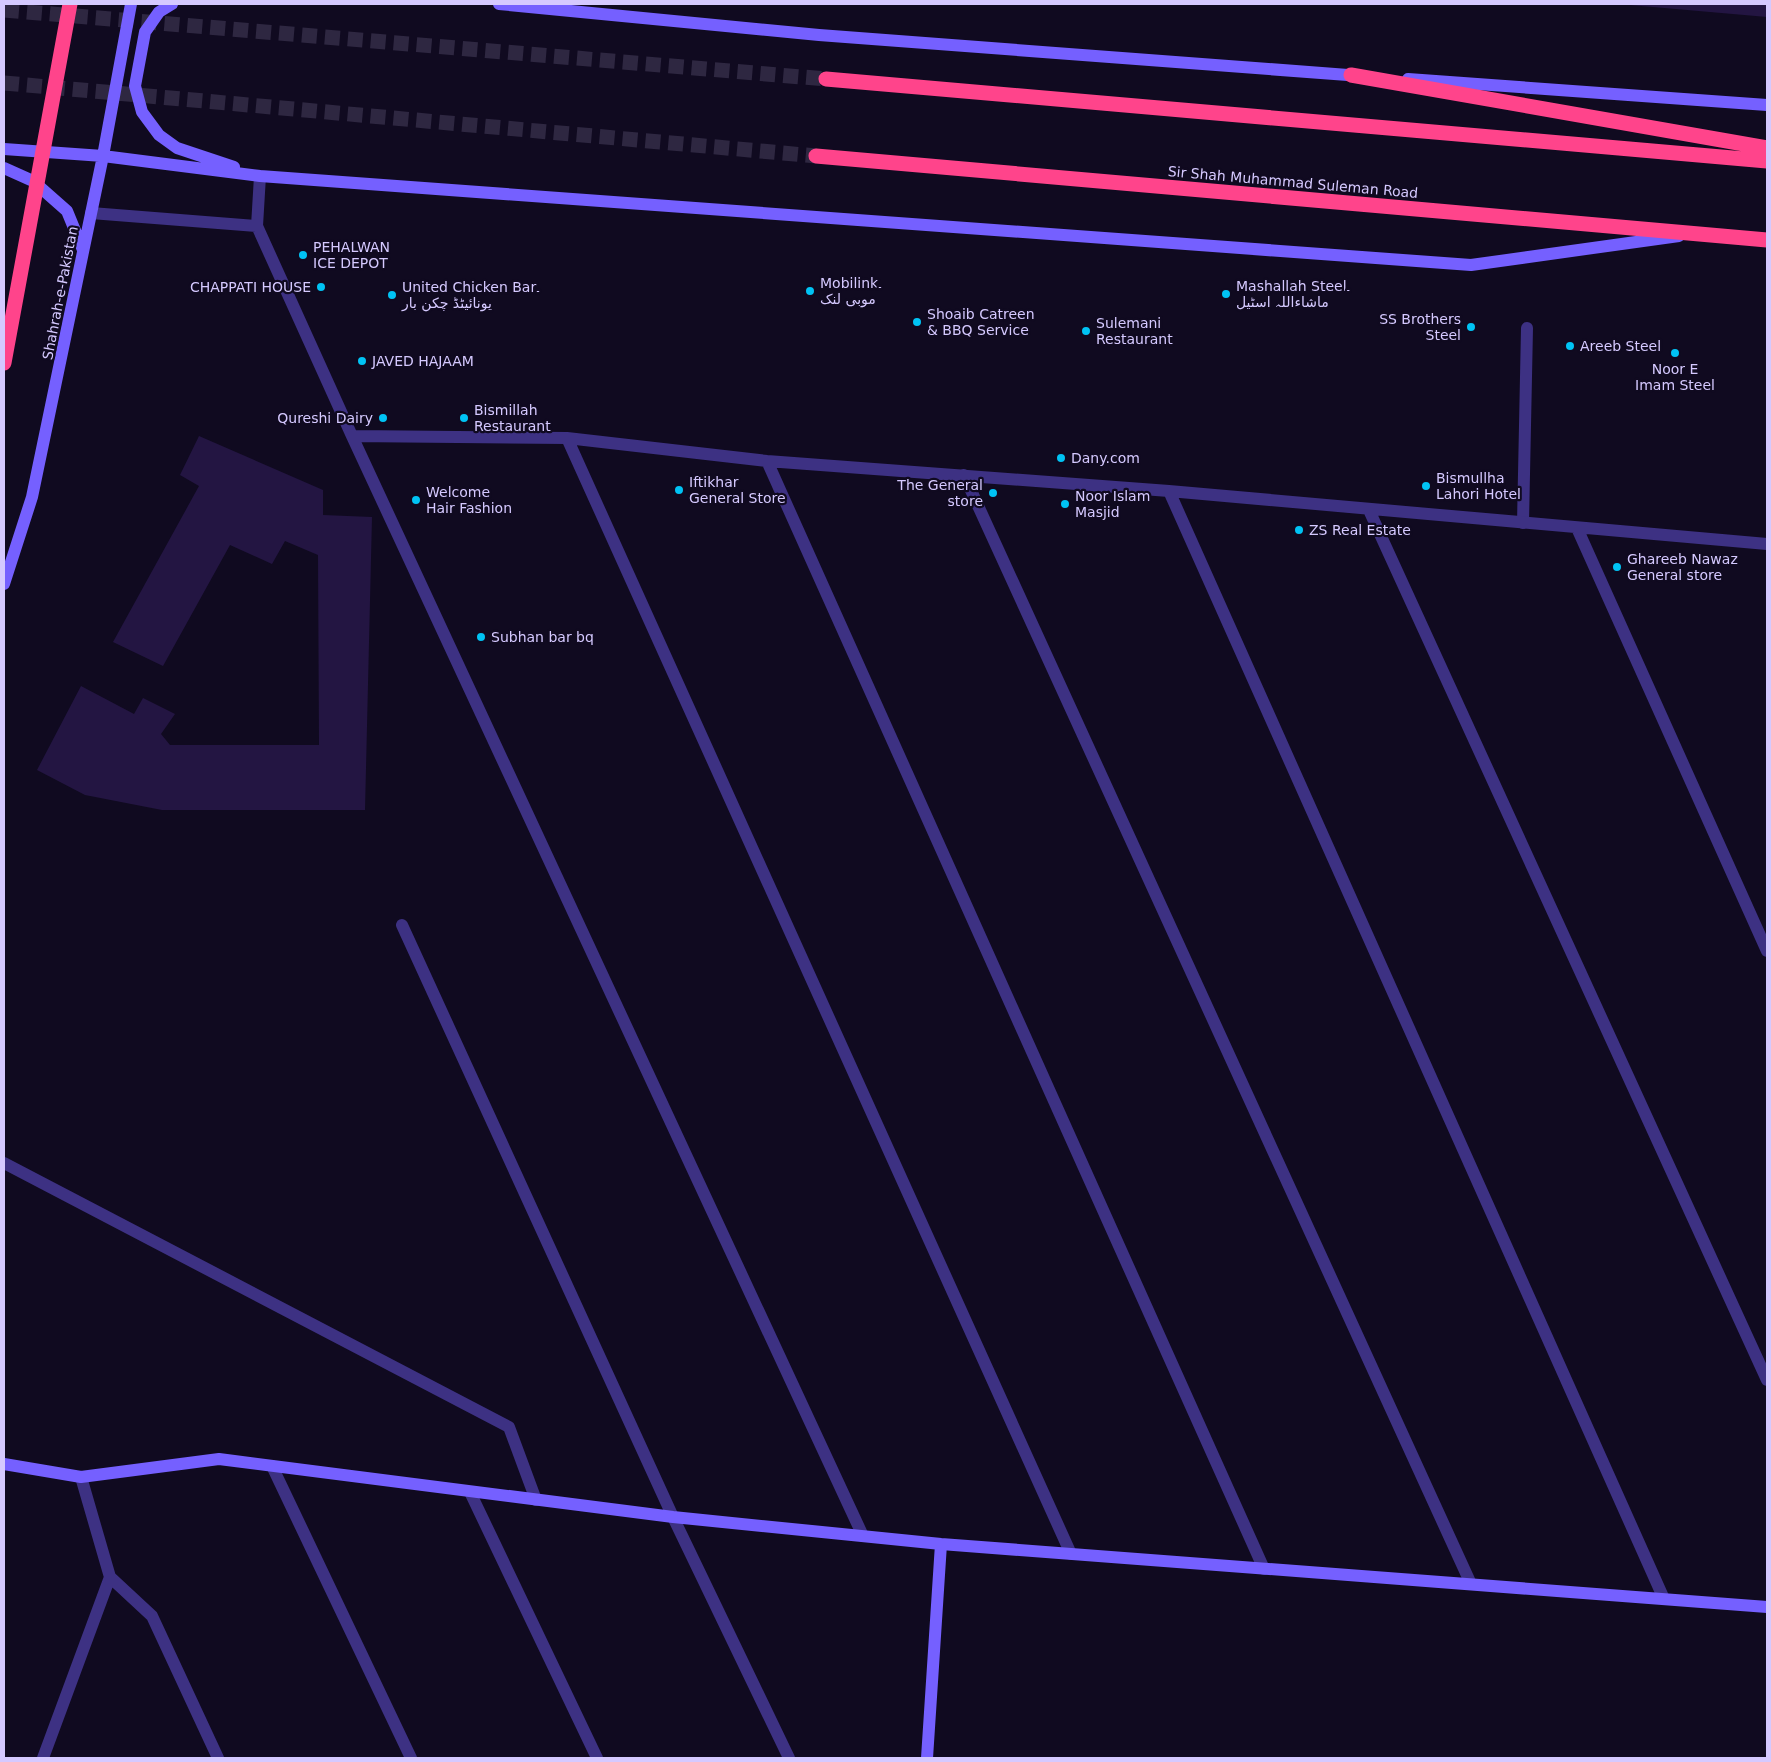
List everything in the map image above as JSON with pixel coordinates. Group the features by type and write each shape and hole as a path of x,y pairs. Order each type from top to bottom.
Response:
{"highway":[{"path":"4,363 70,4"},
{"path":"1351,75 1767,148"},
{"path":"826,79 1767,161"},
{"name":"Sir Shah Muhammad Suleman Road","path":"816,156 1767,240"}],"street":[{"name":"Shahrah-e-Pakistan","path":"4,584 32,497 104,156 130,4"},
{"path":"172,4 159,12 145,32 135,86 142,112 159,135 176,148 260,176"},
{"path":"499,4 819,35 1767,105"},
{"path":"4,149 104,156 260,176 1472,265 1699,233"},
{"path":"4,168 33,181 68,211 84,250"},
{"path":"260,176 257,226 352,436 863,1536"},
{"path":"92,213 257,226"},
{"path":"1523,523 1528,328"},
{"path":"352,436 567,438 767,461 964,474 1767,544"},
{"path":"567,438 1071,1554"},
{"path":"767,461 1264,1569"},
{"path":"964,474 1472,1584"},
{"path":"1169,492 1664,1599"},
{"path":"1369,510 1767,1380"},
{"path":"1577,528 1767,951"},
{"path":"402,926 673,1517 789,1758"},
{"path":"4,1163 509,1426 536,1500"},
{"path":"4,1464 81,1477 219,1459 673,1517 941,1544 1767,1607"},
{"path":"272,1466 411,1758"},
{"path":"81,1477 110,1577 152,1616 218,1758"},
{"path":"470,1492 597,1758"},
{"path":"927,1758 941,1544"},
{"path":"43,1758 110,1577"}],"building":[{"path":"1767,4 1767,17 1630,5"},
{"path":"199,436 323,490 323,515 372,517 365,810 162,810 85,795 37,770 81,686 134,714 143,698 175,714 161,734 170,745 319,745 318,555 285,541 272,564 230,545 163,666 113,642 199,486 180,475"}],"tunnel":[{"path":"4,10 826,79"},
{"path":"4,83 816,156"}],"place":[{"name":"PEHALWAN ICE DEPOT","path":"303,255"},
{"name":"CHAPPATI HOUSE","path":"321,287"},
{"name":"Mobilink۔ موبی لنک","path":"810,291"},
{"name":"Mashallah Steel۔ ماشاءاللہ اسٹیل","path":"1226,294"},
{"name":"United Chicken Bar۔ یونائیٹڈ چکن بار","path":"392,295"},
{"name":"Shoaib Catreen & BBQ Service","path":"917,322"},
{"name":"SS Brothers Steel","path":"1471,327"},
{"name":"Sulemani Restaurant","path":"1086,331"},
{"name":"Areeb Steel","path":"1570,346"},
{"name":"Noor E Imam Steel","path":"1675,353"},
{"name":"JAVED HAJAAM","path":"362,361"},
{"name":"Qureshi Dairy","path":"383,418"},
{"name":"Bismillah Restaurant","path":"464,418"},
{"name":"Dany.com","path":"1061,458"},
{"name":"Bismullha Lahori Hotel","path":"1426,486"},
{"name":"Iftikhar General Store","path":"679,490"},
{"name":"The General store","path":"993,493"},
{"name":"Welcome Hair Fashion","path":"416,500"},
{"name":"Noor Islam Masjid","path":"1065,504"},
{"name":"ZS Real Estate","path":"1299,530"},
{"name":"Ghareeb Nawaz General store","path":"1617,567"},
{"name":"Subhan bar bq","path":"481,637"}]}
